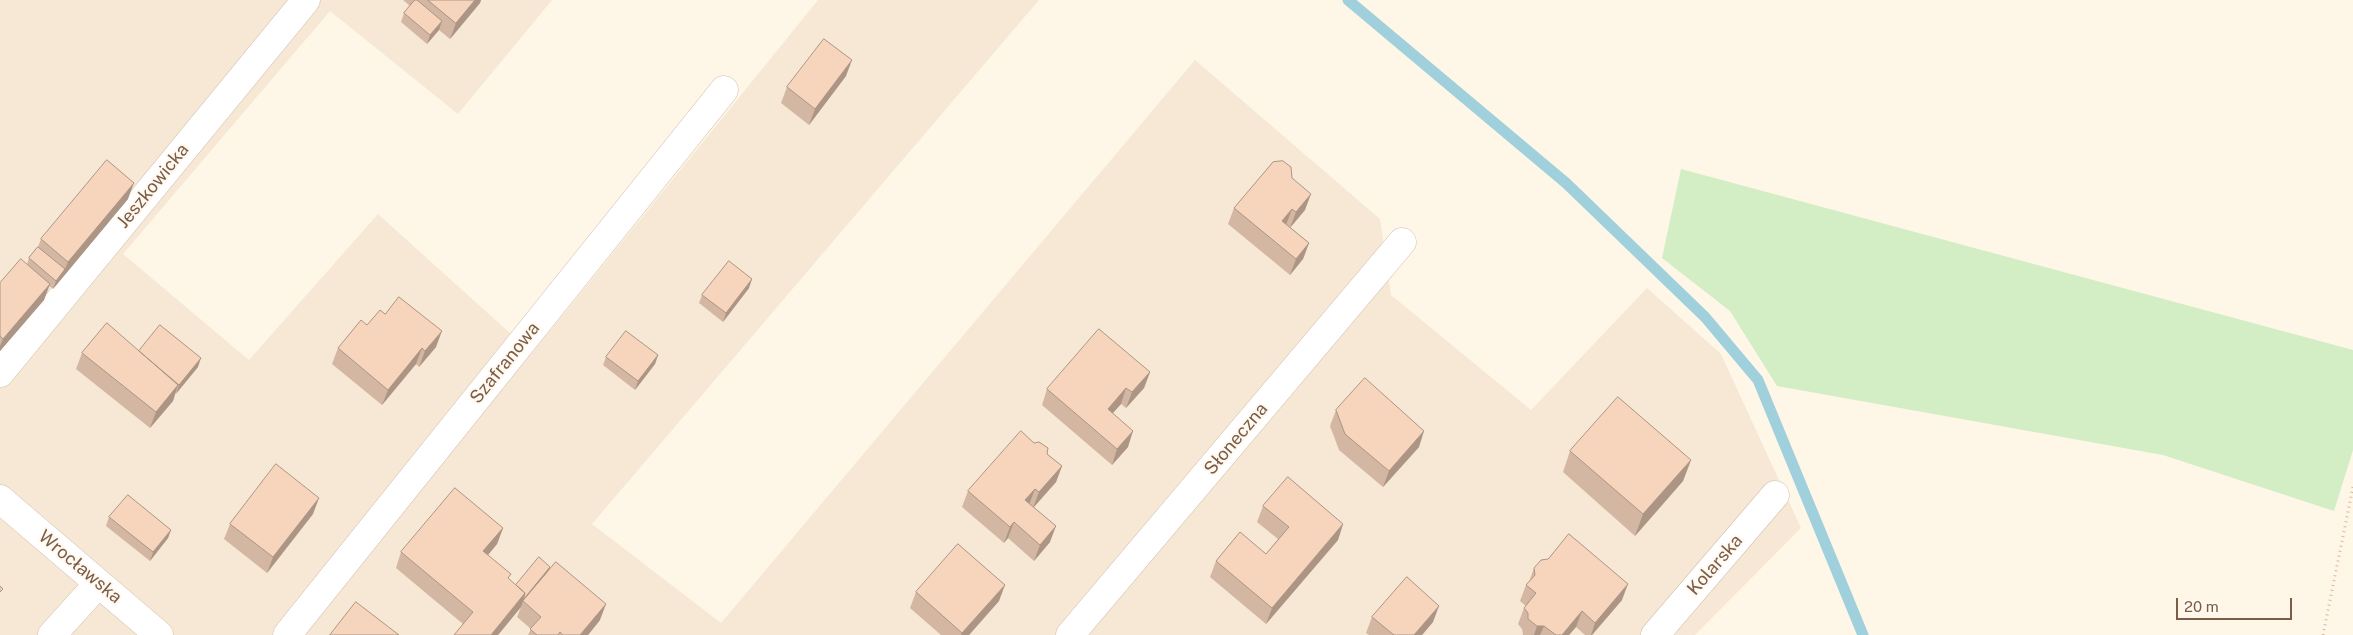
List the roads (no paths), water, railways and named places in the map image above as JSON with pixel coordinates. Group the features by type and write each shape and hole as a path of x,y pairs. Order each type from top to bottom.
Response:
{"street":[{"name":"Jeszkowicka","path":"0,373 306,0"},
{"name":"Szafranowa","path":"287,635 724,90"},
{"name":"Słoneczna","path":"1070,635 1402,242"},
{"name":"Kolarska","path":"1655,635 1774,495"},
{"name":"Wrocławska","path":"0,499 159,635"},
{"path":"52,635 98,584"}],"waterway":[{"path":"1348,0 1566,183 1705,317 1758,380 1863,635"}]}
